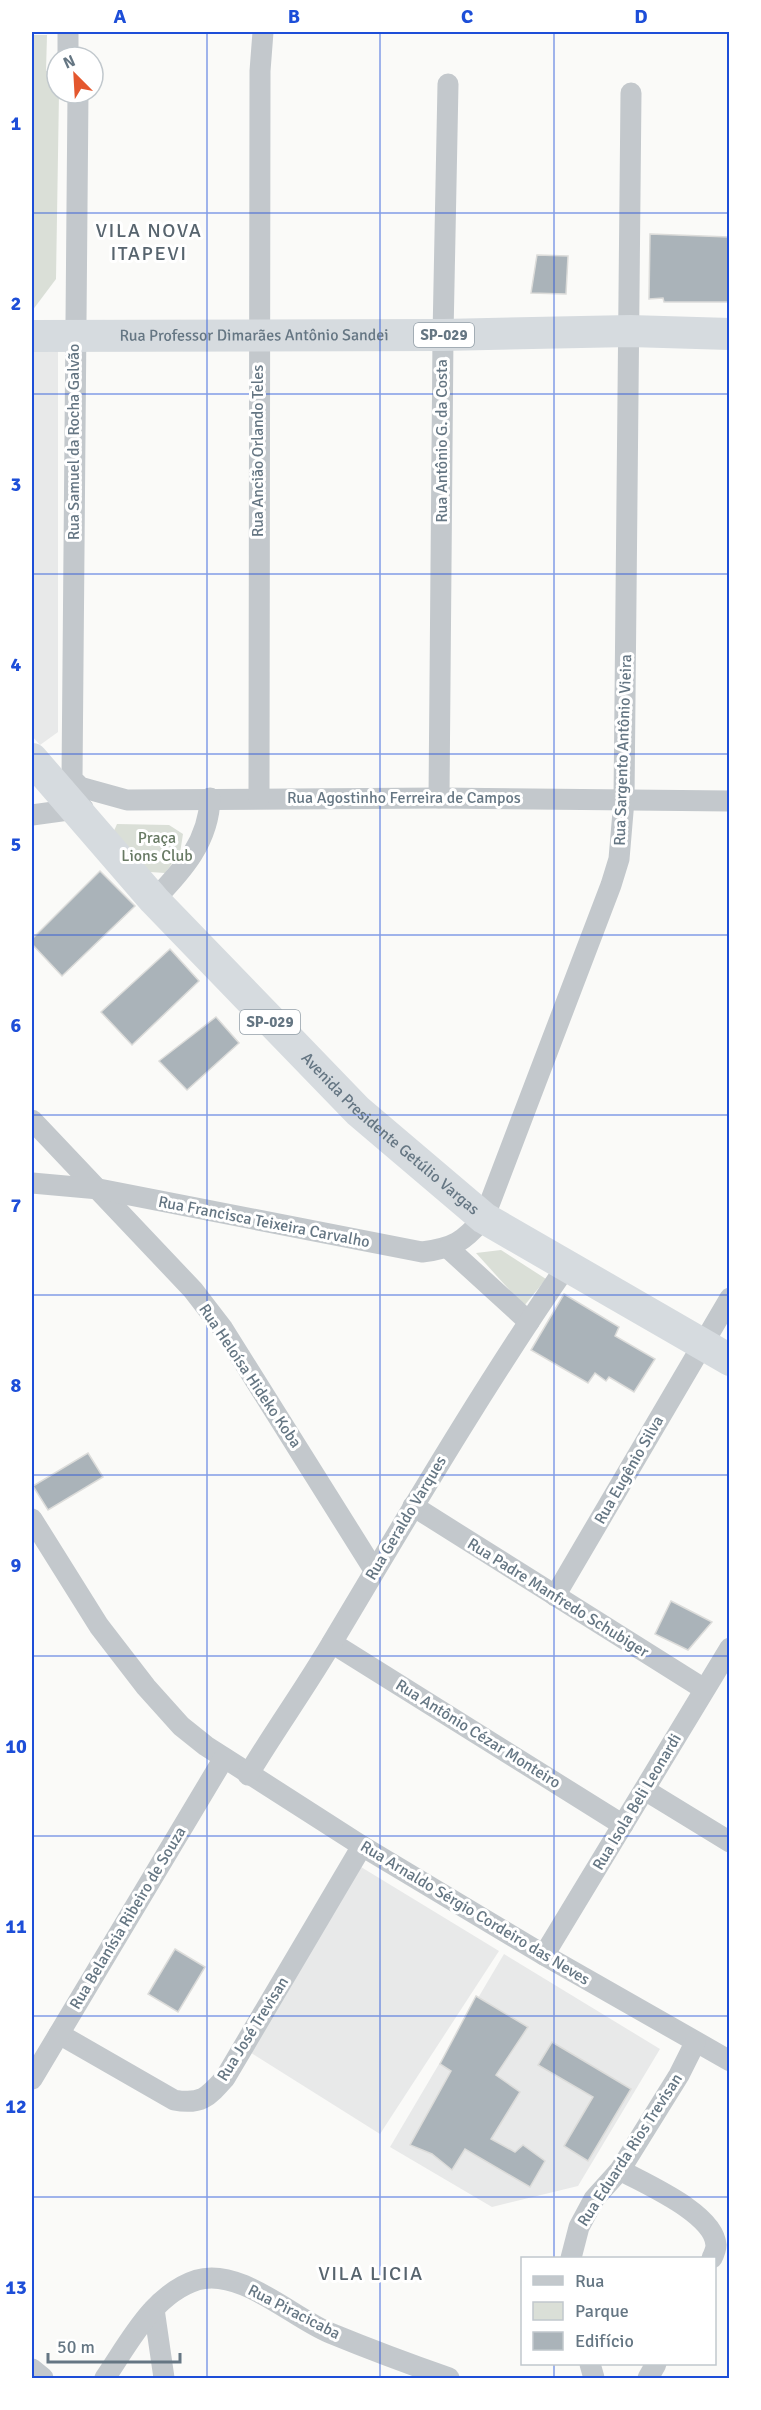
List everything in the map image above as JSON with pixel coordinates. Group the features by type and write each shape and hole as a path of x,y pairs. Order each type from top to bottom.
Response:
{"highway":[{"name":"Rua Professor Dimarães Antônio Sandei","path":"56,335 258,333 443,335 630,331 729,334"},
{"name":"Avenida Presidente Getúlio Vargas","path":"32,759 77,798 154,900 358,1111 484,1218 568,1264 729,1360"}],"street":[{"name":"Rua Ancião Orlando Teles","path":"259,798 258,333 260,71 263,32"},
{"name":"Rua Antônio G. da Costa","path":"439,798 443,335 448,84"},
{"name":"Rua Sargento Antônio Vieira","path":"484,1218 603,908 619,859 624,800 631,93"},
{"name":"Rua Samuel da Rocha Galvão","path":"66,105 56,335 74,742 71,770 77,798"},
{"name":"Rua Samuel da Rocha Galvão","path":"56,335 77,105"},
{"name":"Rua Agostinho Ferreira de Campos","path":"77,798 115,804 128,800 210,798 729,801"},
{"path":"32,815 77,798"},
{"path":"154,900 186,867 197,849 210,810 210,798"},
{"name":"Rua Heloísa Hideko Koba","path":"32,1120 192,1290 223,1329 374,1570"},
{"name":"Rua Francisca Teixeira Carvalho","path":"32,1183 99,1189 422,1252 448,1248 464,1239 484,1218"},
{"path":"448,1248 529,1322"},
{"name":"Rua Geraldo Varques","path":"248,1775 333,1643 413,1506 568,1264"},
{"name":"Rua Eugênio Silva","path":"555,1596 729,1298"},
{"name":"Rua Padre Manfredo Schubiger","path":"413,1506 704,1689"},
{"name":"Rua Arnaldo Sérgio Cordeiro das Neves","path":"32,1519 99,1626 146,1688 181,1726 248,1775 362,1846 543,1955 729,2061"},
{"name":"Rua Antônio Cézar Monteiro","path":"333,1643 623,1825"},
{"name":"Rua Isola Beli Leonardi","path":"543,1955 729,1648"},
{"name":"Rua Belanísia Ribeiro de Souza","path":"32,2079 224,1758"},
{"path":"645,1790 729,1842"},
{"name":"Rua José Trevisan","path":"59,2034 174,2100 192,2104 209,2096 225,2078 362,1846"},
{"name":"Rua Eduarda Rios Trevisan","path":"572,2257 579,2227 594,2199 620,2170 679,2075 695,2043"},
{"path":"620,2170 693,2211 713,2235 716,2246 713,2257"},
{"name":"Rua Piracicaba","path":"105,2379 154,2308 198,2280 226,2280 255,2290 327,2332 449,2379"},
{"path":"154,2308 164,2379"},
{"path":"648,2379 655,2365"},
{"path":"32,2369 43,2379"}],"shaded area":[{"path":"58,351 58,732 40,745 32,736 32,352"},
{"path":"361,1867 499,1951 380,2134 248,2051"},
{"path":"504,1954 660,2049 578,2186 492,2207 390,2147"}],"green space":[{"path":"32,35 47,35 45,105 59,105 56,279 32,311"},
{"name":"Praça Lions Club","path":"117,824 169,825 183,834 180,853 165,873 150,872 113,833"},
{"path":"501,1250 546,1279 524,1306 476,1253"}],"building":[{"path":"650,234 729,237 729,302 664,302 663,298 649,299"},
{"path":"537,255 568,256 566,294 531,293"},
{"path":"100,871 135,906 62,976 32,944 32,939"},
{"path":"170,949 199,981 132,1045 101,1012"},
{"path":"216,1017 239,1043 187,1090 159,1061"},
{"path":"564,1294 619,1327 615,1336 655,1359 634,1392 609,1377 606,1381 595,1373 588,1383 531,1350"},
{"path":"88,1453 103,1477 48,1510 33,1486"},
{"path":"671,1601 712,1622 688,1650 655,1634"},
{"path":"175,1949 205,1967 178,2012 148,1994"},
{"path":"476,1996 528,2027 496,2075 520,2092 491,2139 515,2152 523,2145 545,2161 530,2187 465,2149 452,2170 432,2154 410,2145 451,2071 440,2064"},
{"path":"552,2042 631,2089 588,2161 564,2146 593,2097 538,2065"}],"district":[{"name":"VILA NOVA ITAPEVI","path":"149,242"},
{"name":"VILA LICIA","path":"371,2273"}]}
